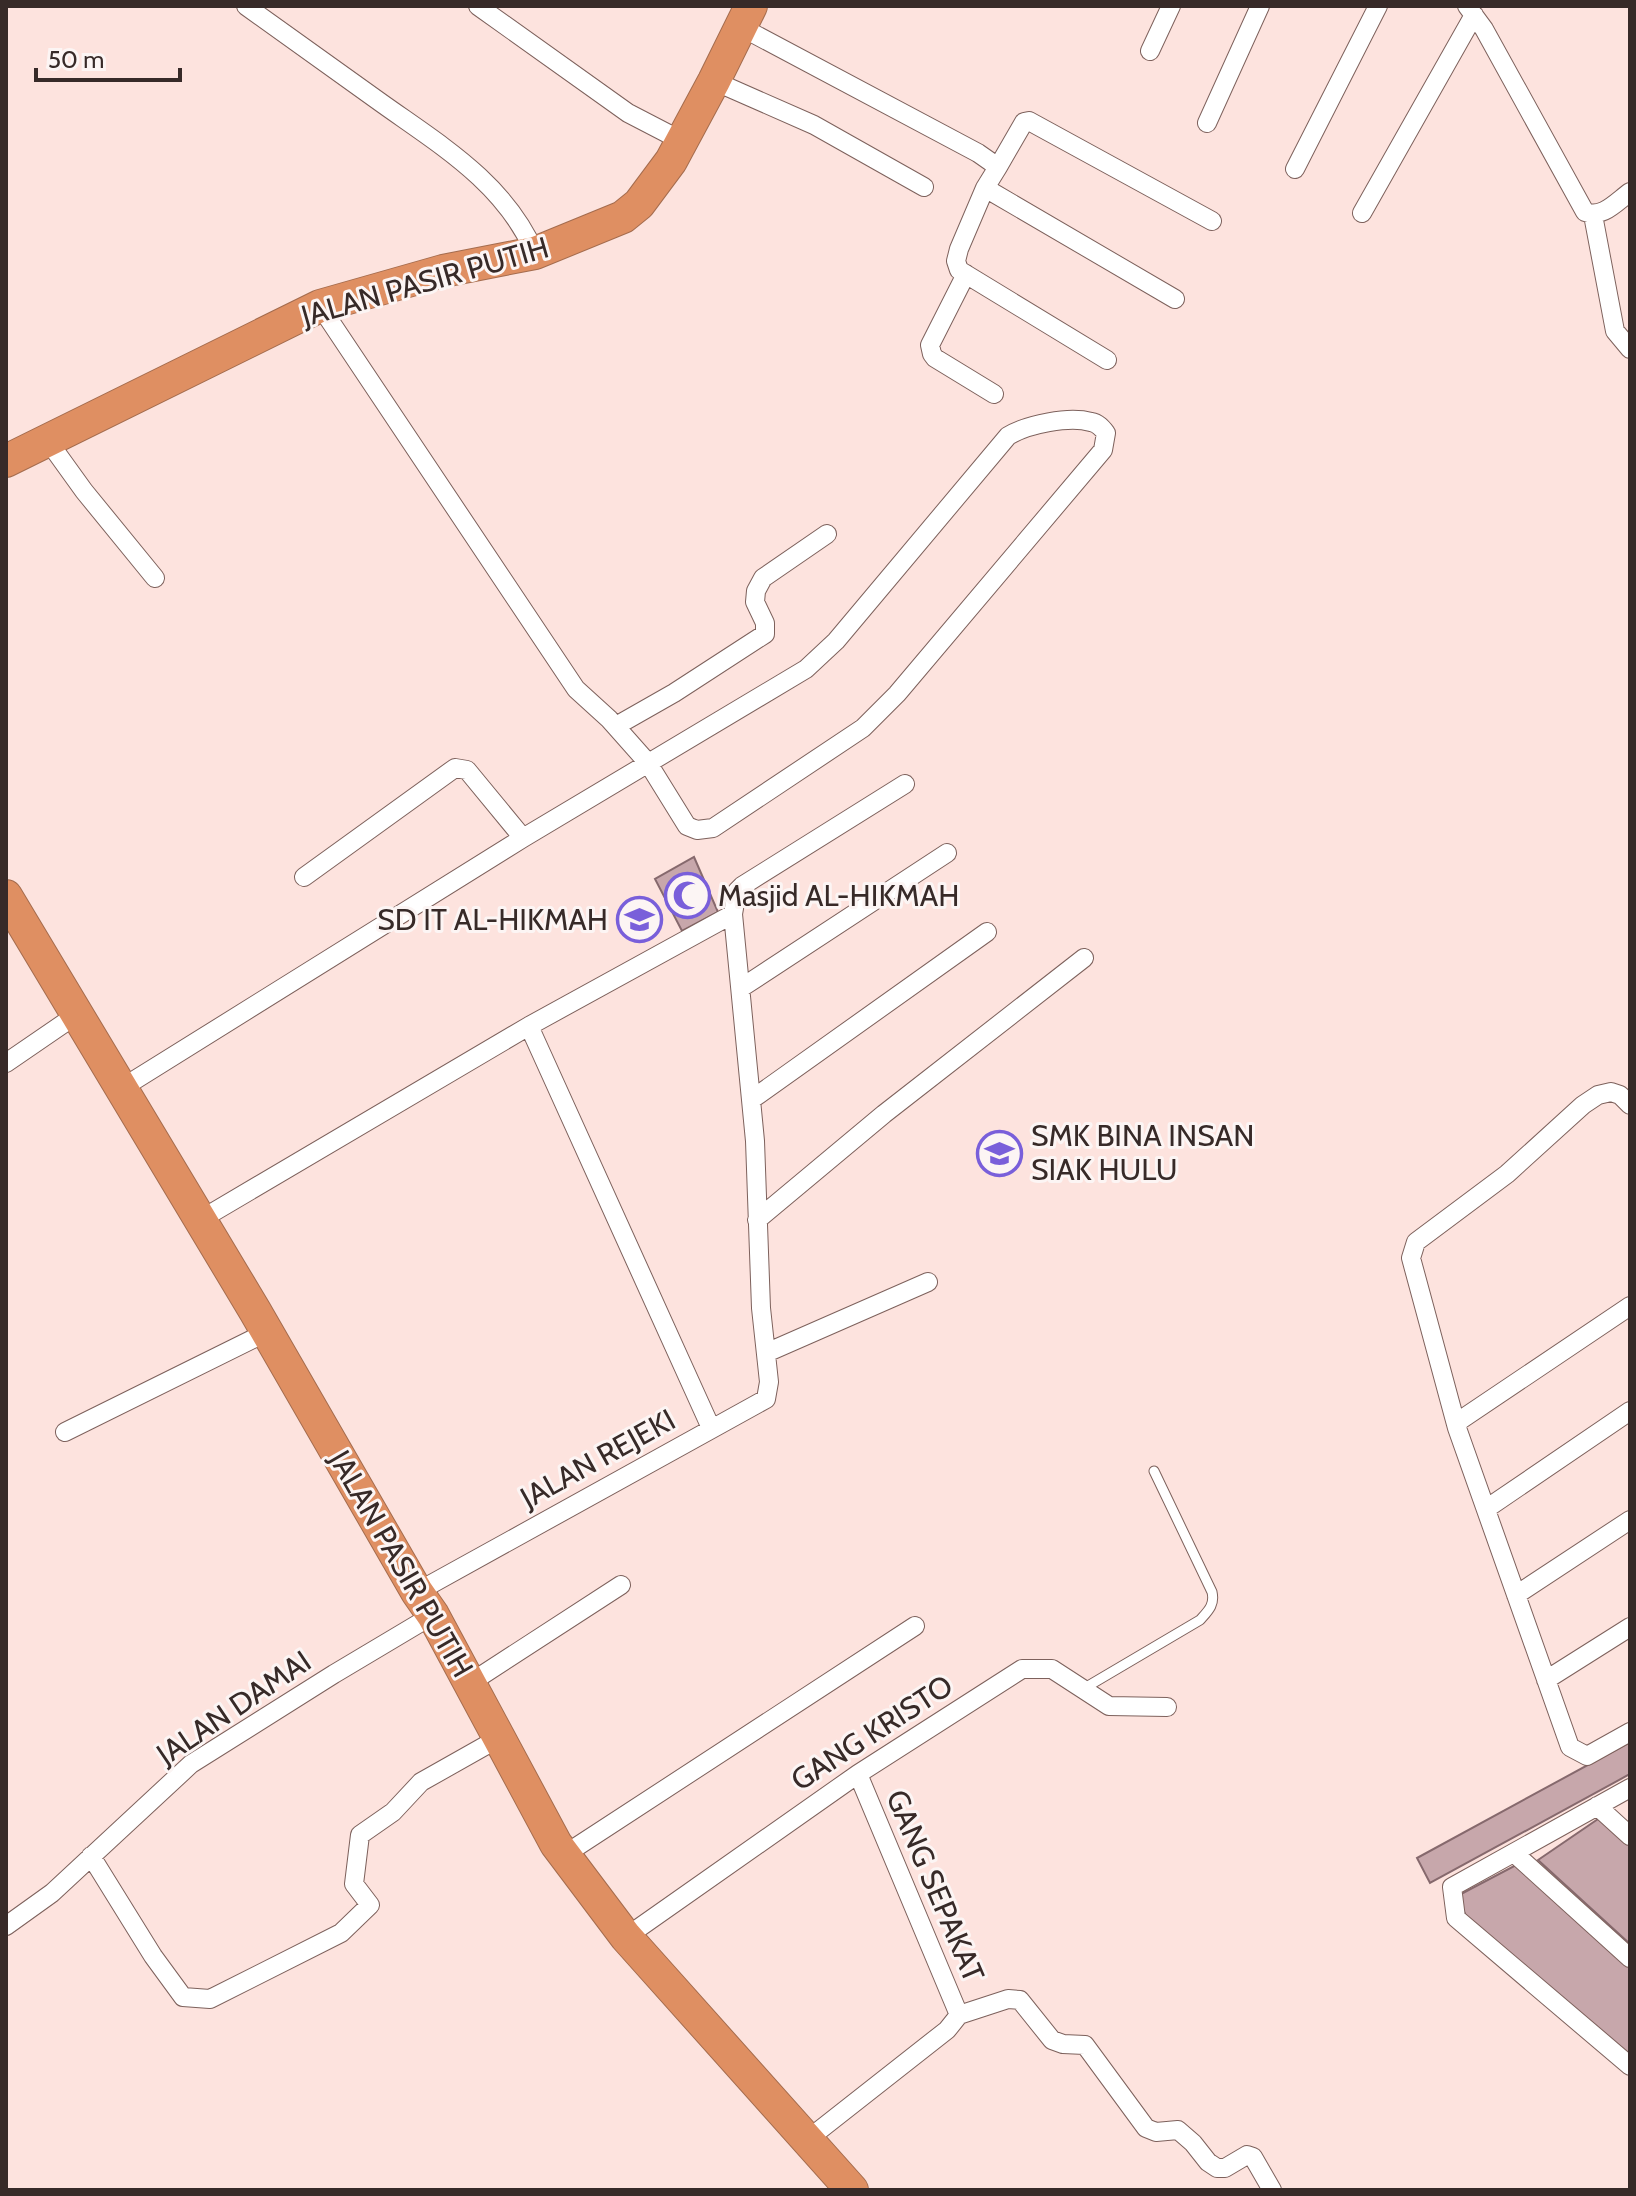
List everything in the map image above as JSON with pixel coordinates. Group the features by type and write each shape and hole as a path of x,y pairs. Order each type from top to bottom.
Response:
{"highway":[{"name":"JALAN PASIR PUTIH","path":"6,461 320,306 443,271 535,253 623,217 651,190 682,141 746,16"},
{"name":"JALAN PASIR PUTIH","path":"6,896 425,1603 556,1844 626,1937 852,2190"}],"street":[{"path":"246,6 467,164 509,207 524,228 535,253"},
{"path":"478,6 628,113 682,141"},
{"path":"1150,51 1171,6"},
{"path":"1207,123 1260,6"},
{"path":"1295,169 1378,6"},
{"path":"1362,213 1470,10 1484,29 1589,214 1615,331 1630,349"},
{"path":"746,16 998,167"},
{"path":"714,81 814,125 924,187"},
{"path":"1107,360 959,270 956,261 985,188 1024,122 1029,121 1212,221"},
{"path":"985,188 1175,299"},
{"path":"1589,214 1602,213 1630,192"},
{"path":"966,274 930,345 932,354 994,394"},
{"path":"122,1088 523,838 648,763 806,669 836,641 1008,436 1019,429 1076,420 1091,422 1106,433 1103,450 897,694 863,728 713,828 697,830 687,826 648,763 616,726 576,689 320,306"},
{"path":"48,441 84,491 155,578"},
{"path":"616,726 765,634 765,623 755,602 756,591 763,578 827,534"},
{"path":"304,877 455,768 467,770 523,838"},
{"path":"200,1220 529,1026 733,914 737,891 742,886 905,784"},
{"path":"741,988 947,853"},
{"name":"JALAN REJEKI","path":"425,1603 711,1428 766,1399 769,1382 761,1308 755,1141 733,914"},
{"path":"751,1100 987,932"},
{"path":"757,1220 884,1114 1084,958"},
{"path":"6,1063 76,1015"},
{"path":"529,1026 711,1428"},
{"path":"1630,1105 1620,1095 1611,1092 1598,1095 1583,1105 1507,1174 1416,1242 1411,1258 1457,1428 1570,1747 1587,1756 1630,1732"},
{"path":"766,1353 928,1282"},
{"path":"1457,1428 1459,1421 1630,1306"},
{"path":"65,1432 267,1332"},
{"path":"1486,1509 1630,1411"},
{"path":"1516,1595 1630,1520"},
{"path":"470,1683 621,1585"},
{"name":"JALAN DAMAI","path":"6,1926 52,1893 191,1764 334,1674 425,1603"},
{"path":"564,1855 915,1626"},
{"path":"1546,1680 1630,1627"},
{"name":"GANG KRISTO","path":"626,1937 858,1774 1022,1669 1052,1669 1105,1705 1167,1707"},
{"path":"91,1856 153,1956 183,1997 210,1999 341,1933 370,1905 354,1884 360,1835 393,1812 421,1782 499,1738"},
{"name":"GANG SEPAKAT","path":"807,2140 947,2030 959,2015 858,1774"},
{"path":"1630,1788 1452,1887 1456,1918 1630,2066"},
{"path":"1597,1806 1630,1836"},
{"path":"1514,1853 1630,1958"},
{"path":"959,2015 1008,1999 1020,2000 1052,2040 1085,2045 1146,2128 1156,2132 1178,2130 1217,2168 1225,2168 1247,2155 1253,2157 1272,2190"}],"lane":[{"path":"1083,1689 1200,1620 1214,1601 1154,1471"}],"building":[{"name":"Masjid AL-HIKMAH","path":"694,857 718,912 682,931 655,879"},
{"path":"1630,1742 1630,1774 1430,1883 1417,1858"},
{"path":"1601,1817 1630,1844 1630,1944 1538,1860"},
{"path":"1518,1864 1630,1966 1630,2061 1474,1928 1461,1907 1461,1894"}],"place":[{"name":"Masjid AL-HIKMAH","path":"687,896"},
{"name":"SD IT AL-HIKMAH","path":"639,920"},
{"name":"SMK BINA INSAN SIAK HULU","path":"1000,1153"}]}
